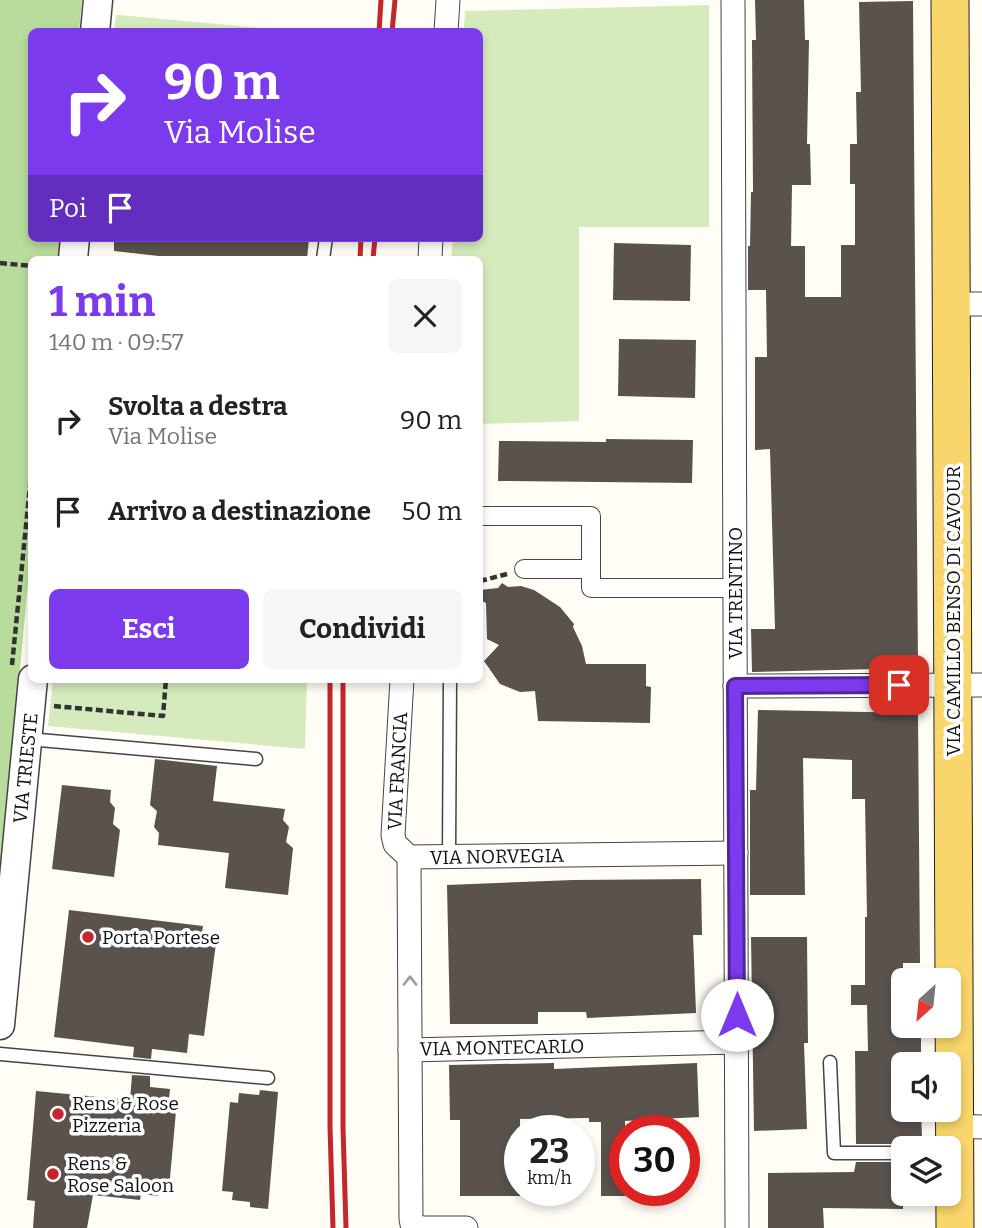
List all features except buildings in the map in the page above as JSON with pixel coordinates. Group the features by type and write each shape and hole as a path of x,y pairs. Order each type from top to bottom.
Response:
{"main road":[{"name":"VIA CAMILLO BENSO DI CAVOUR","path":"950,0 967,304 967,685 960,1136"},
{"name":"VIA CAMILLO BENSO DI CAVOUR","path":"955,1226 956,1206"}],"street":[{"path":"95,28 98,0"},
{"path":"446,28 448,0"},
{"name":"VIA TRENTINO","path":"733,0 737,1228"},
{"path":"483,516 591,516 591,588 735,588"},
{"path":"524,569 591,569"},
{"name":"VIA TRIESTE","path":"0,1025 27,738 23,674"},
{"name":"VIA FRANCIA","path":"402,683 393,835 395,844 409,857"},
{"path":"735,686 967,685"},
{"name":"VIA NORVEGIA","path":"410,1050 409,857 736,853"},
{"name":"VIA MONTECARLO","path":"466,1228 423,1228 412,1224 410,1050 737,1042"}],"lane":[{"path":"449,857 450,683"},
{"path":"27,738 256,759"},
{"path":"0,1054 268,1078"},
{"path":"830,1062 834,1153 891,1153"}],"path":[{"path":"0,263 28,266"},
{"path":"23,674 28,558"},
{"path":"483,580 524,569"},
{"path":"50,706 163,716 166,683"}],"green space":[{"path":"0,0 82,0 79,28 28,28 28,242 60,242 58,256 28,256 28,583 0,884"},
{"path":"709,5 709,227 579,227 579,421 483,424 483,256 451,256 453,242 483,242 483,28 464,28 465,11"},
{"path":"116,15 119,15 260,28 114,28"},
{"path":"53,683 307,683 305,749 48,726"}],"railway":[{"path":"379,28 381,0"},
{"path":"392,28 395,0"},
{"path":"360,256 361,242"},
{"path":"373,256 375,242"},
{"path":"330,683 330,1127 333,1228"},
{"path":"343,683 343,1127 346,1228"}],"place":[{"name":"Porta Portese","path":"88,937"},
{"name":"Rens & Rose Pizzeria","path":"58,1114"},
{"name":"Rens & Rose Saloon","path":"53,1174"}],"route":[{"path":"737,1015 735,686 899,685"}]}
